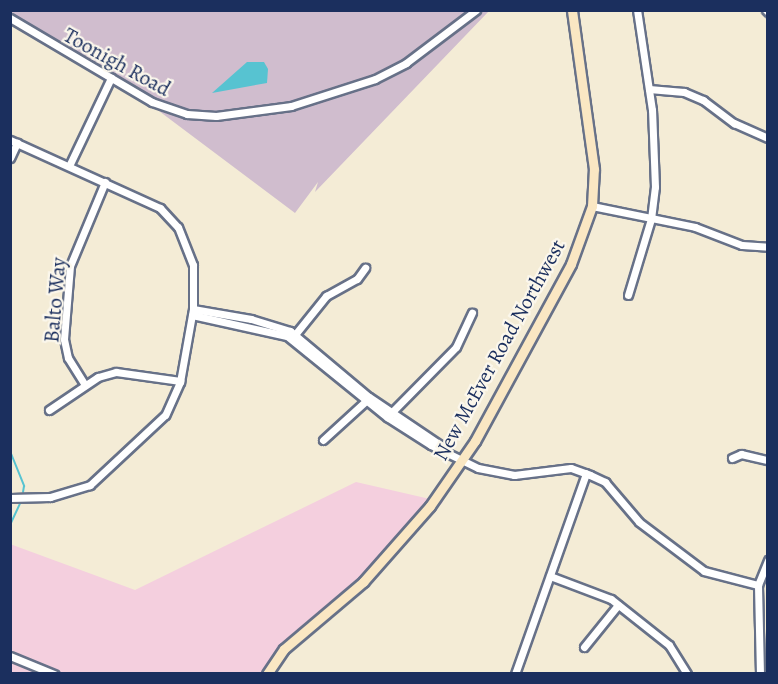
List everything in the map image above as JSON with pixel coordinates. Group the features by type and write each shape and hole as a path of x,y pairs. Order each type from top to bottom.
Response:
{"street":[{"name":"Toonigh Road","path":"10,18 152,102 187,114 216,116 291,106 375,79 406,63 476,10"},
{"name":"New McEver Road Northwest","path":"267,674 294,639 386,558 430,506 462,460 570,264 592,206 594,146 572,10"},
{"path":"628,295 651,219 655,157 649,89 637,10"},
{"path":"69,166 111,78"},
{"path":"649,89 684,92 703,100 734,123 768,138"},
{"path":"10,158 14,141 160,208 178,227 194,265 192,312 180,381 165,415 90,485 50,497 10,498"},
{"name":"Balto Way","path":"85,385 68,358 64,339 70,266 105,182"},
{"path":"592,206 695,227 742,245 768,247"},
{"path":"293,337 326,296 357,279 365,268"},
{"path":"192,312 275,325 389,415 462,460 486,470 514,475 571,468 605,482 639,522 704,571 758,585"},
{"path":"389,415 456,347 472,313"},
{"path":"49,410 85,385 116,372 180,381"},
{"path":"323,440 368,399"},
{"path":"732,458 741,454 768,460"},
{"path":"515,674 586,473"},
{"path":"760,674 758,585 768,560"},
{"path":"550,576 595,591 618,604 669,645 685,673"},
{"path":"584,647 618,604"},
{"path":"10,656 54,674"}],"shaded area":[{"path":"10,11 489,11 315,192 318,182 295,213 147,102 11,18"},
{"path":"356,482 443,502 386,561 315,619 268,673 11,673 10,544 135,590"}],"water":[{"path":"247,62 264,62 268,69 267,83 212,93"}],"waterway":[{"path":"10,451 24,486 23,492"},
{"path":"10,525 20,504"}]}
